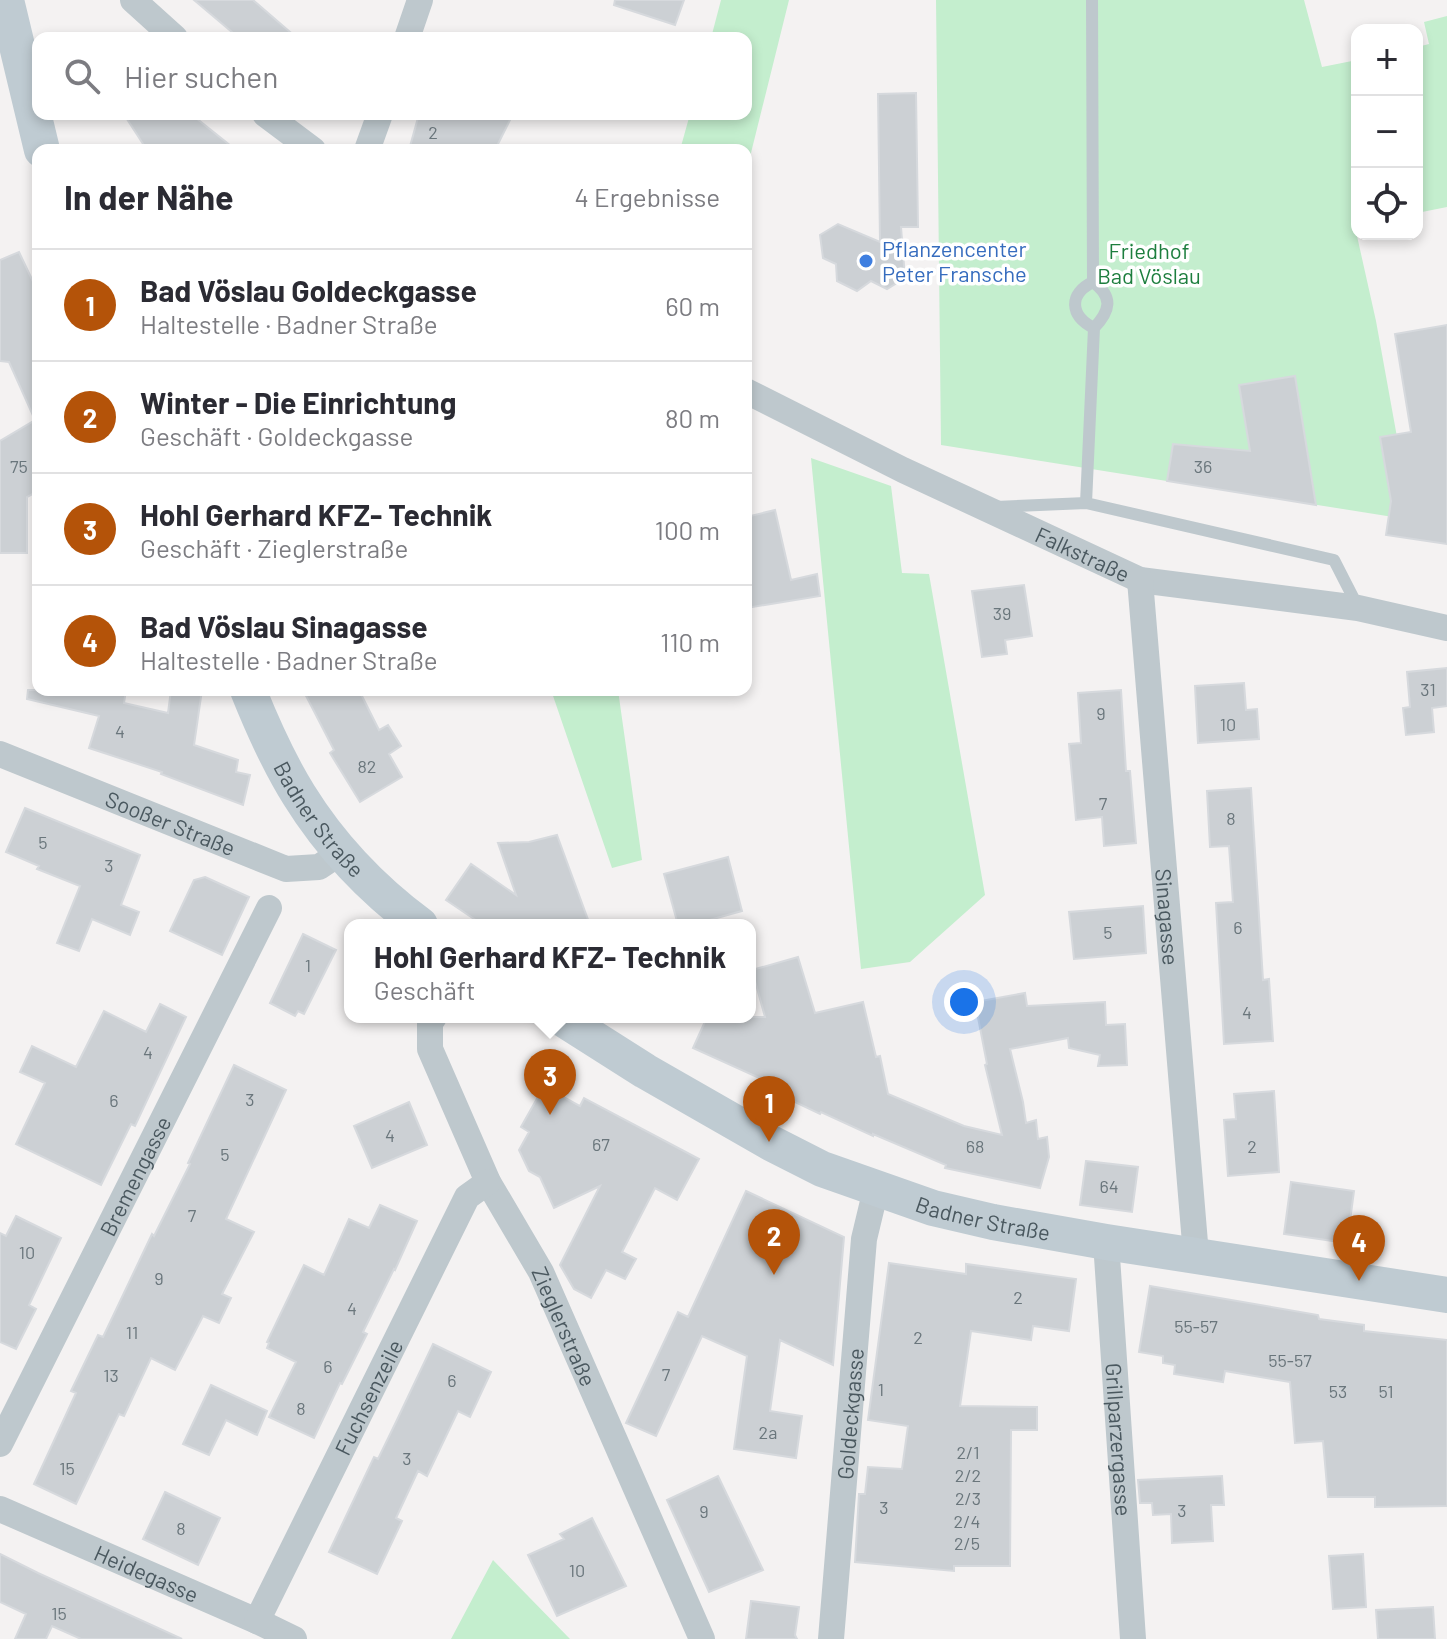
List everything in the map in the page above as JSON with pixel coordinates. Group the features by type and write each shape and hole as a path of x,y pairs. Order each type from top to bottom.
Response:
{"street":[{"path":"6,0 32,108"},
{"path":"133,0 168,32"},
{"path":"409,32 420,0"},
{"path":"35,120 41,144"},
{"path":"273,120 305,144"},
{"path":"369,144 378,120"},
{"name":"Falkstraße","path":"752,394 903,470 1140,580 1358,608 1447,628"},
{"name":"Sinagasse","path":"1140,580 1196,1255"},
{"name":"Badner Straße","path":"250,696 299,795 340,853 412,919"},
{"name":"Sooßer Straße","path":"0,754 286,869 319,867 340,853"},
{"name":"Bremengasse","path":"0,1444 269,908"},
{"name":"Zieglerstraße","path":"430,1023 430,1049 488,1182 541,1272 702,1639"},
{"name":"Badner Straße","path":"569,1023 645,1071 822,1169 933,1208 1106,1242 1447,1295"},
{"name":"Fuchsenzeile","path":"257,1621 467,1197 488,1182"},
{"name":"Goldeckgasse","path":"831,1639 864,1239 876,1189"},
{"name":"Grillparzergasse","path":"1106,1242 1133,1639"},
{"name":"Heidegasse","path":"0,1509 294,1639"}],"lane":[{"path":"1092,0 1093,282"},
{"path":"1086,503 1094,328 1106,315 1108,302 1104,289 1093,282"},
{"path":"1093,282 1082,287 1075,297 1076,312 1083,322 1094,328"},
{"path":"984,507 1086,503 1334,560 1358,608"}],"green space":[{"path":"721,0 789,0 752,149 752,144 682,144 688,120 752,120 752,32 713,32"},
{"name":"Friedhof Bad Vöslau","path":"936,0 1304,0 1322,67 1351,61 1351,240 1358,240 1376,321 1412,520 941,445"},
{"path":"1447,16 1447,207 1423,212 1423,46 1429,44 1424,22"},
{"path":"811,458 891,486 902,573 929,574 985,895 910,962 861,969"},
{"path":"553,696 619,696 642,860 612,868"},
{"path":"493,1560 570,1639 451,1639"}],"building":[{"path":"194,0 253,0 290,32 232,32"},
{"path":"615,0 684,0 675,25 614,5"},
{"path":"916,93 918,227 901,227 905,278 887,289 871,281 857,291 837,281 836,264 823,258 820,235 838,224 880,242 878,94"},
{"path":"128,120 198,120 228,144 143,144"},
{"path":"417,120 510,120 498,144 411,144"},
{"path":"19,252 32,279 32,413 9,362 0,361 0,260"},
{"path":"1447,325 1447,544 1386,535 1391,501 1380,437 1411,432 1395,334"},
{"path":"1295,376 1316,505 1167,481 1173,444 1250,451 1239,385"},
{"path":"32,422 32,494 27,497 27,553 0,553 0,441"},
{"path":"775,510 791,580 817,574 820,596 752,607 752,516"},
{"path":"1024,585 1032,636 1005,640 1007,654 982,657 972,591"},
{"path":"1447,668 1447,706 1432,708 1434,732 1406,735 1403,708 1410,707 1407,672"},
{"path":"1244,683 1246,710 1257,709 1259,739 1198,743 1195,686"},
{"path":"28,690 32,690 32,696 125,696 124,703 168,713 170,696 201,696 194,745 238,760 236,772 250,775 243,805 162,772 89,748 99,716 27,699"},
{"path":"1121,690 1126,771 1130,771 1136,843 1104,846 1102,817 1076,820 1069,744 1081,743 1078,693"},
{"path":"306,696 362,696 379,730 388,725 401,746 389,754 402,777 360,802 330,753 334,750"},
{"path":"1251,788 1263,980 1269,979 1273,1041 1224,1044 1216,903 1233,902 1229,846 1210,847 1207,791"},
{"path":"25,808 140,855 121,905 139,912 130,935 92,919 79,951 57,943 80,886 37,869 39,866 6,852"},
{"path":"557,835 588,919 474,919 446,900 471,864 516,895 498,843 529,842"},
{"path":"728,857 742,911 713,919 676,919 664,874"},
{"path":"205,877 249,897 222,955 170,931 194,880"},
{"path":"1143,906 1146,953 1074,959 1069,912"},
{"path":"303,934 336,950 304,1014 298,1011 295,1016 270,1003"},
{"path":"798,957 815,1013 863,1002 888,1094 964,1126 1002,1135 985,1065 975,1002 1025,993 1027,1006 1105,1002 1106,1025 1125,1024 1127,1065 1098,1066 1100,1055 1069,1048 1068,1038 1010,1049 1026,1123 1036,1120 1038,1139 1047,1137 1049,1157 1040,1188 945,1168 946,1165 820,1114 774,1092 777,1086 693,1048 704,1023 756,1023 756,1017 765,1017 756,984 756,969"},
{"path":"160,1004 186,1017 135,1126 131,1124 101,1185 16,1144 45,1083 20,1072 32,1046 76,1067 104,1011 146,1032"},
{"path":"234,1065 286,1090 226,1219 254,1232 222,1294 231,1298 219,1323 203,1316 175,1370 151,1358 124,1416 119,1414 76,1504 34,1484 76,1393 71,1391 98,1335 103,1337 152,1234 154,1236 190,1164"},
{"path":"544,1086 580,1106 584,1098 699,1159 677,1200 655,1188 622,1252 636,1259 625,1279 606,1270 591,1298 574,1289 560,1265 600,1186 554,1208 540,1177 529,1171 519,1150 529,1132 521,1127"},
{"path":"1274,1091 1279,1172 1228,1176 1224,1120 1236,1119 1234,1094"},
{"path":"409,1102 427,1145 372,1168 354,1126"},
{"path":"1086,1161 1138,1167 1132,1212 1080,1205"},
{"path":"1291,1182 1354,1191 1347,1243 1284,1234"},
{"path":"746,1191 844,1237 833,1365 780,1340 770,1411 802,1416 796,1458 734,1449 747,1356 702,1336 656,1436 626,1423 678,1312 688,1317"},
{"path":"380,1205 417,1221 363,1332 367,1334 314,1438 269,1417 296,1362 267,1348 267,1342 304,1265 324,1275 349,1219 369,1228"},
{"path":"16,1216 61,1238 29,1305 36,1309 16,1349 0,1342 0,1233 6,1236"},
{"path":"889,1263 966,1274 966,1264 1076,1279 1069,1331 1033,1326 1031,1340 971,1331 960,1406 1037,1407 1037,1430 1011,1430 1010,1566 954,1566 954,1571 855,1562 859,1494 865,1494 868,1467 902,1469 908,1426 868,1420"},
{"path":"1150,1286 1318,1315 1319,1319 1364,1325 1364,1331 1447,1340 1447,1506 1375,1507 1375,1497 1328,1497 1323,1441 1295,1443 1290,1382 1225,1371 1223,1382 1174,1374 1175,1365 1163,1363 1163,1356 1139,1352"},
{"path":"433,1344 491,1372 470,1417 458,1411 427,1476 418,1471 396,1518 402,1521 377,1574 329,1552"},
{"path":"211,1385 267,1411 257,1435 226,1420 209,1455 183,1444"},
{"path":"718,1476 763,1570 709,1592 667,1500"},
{"path":"1222,1476 1224,1505 1211,1505 1213,1541 1172,1543 1171,1514 1153,1515 1152,1503 1140,1503 1138,1480"},
{"path":"165,1492 220,1518 198,1565 143,1539"},
{"path":"592,1518 626,1586 557,1616 528,1555 564,1539 560,1534"},
{"path":"0,1554 182,1639 81,1639 52,1626 46,1639 15,1639 26,1614 0,1602"},
{"path":"1363,1554 1366,1607 1333,1609 1329,1556"},
{"path":"751,1601 799,1607 797,1639 746,1639"},
{"path":"1433,1607 1435,1639 1378,1639 1376,1610"}],"place":[{"name":"Pflanzencenter Peter Fransche","path":"866,261"},
{"name":"Hohl Gerhard KFZ- Technik","path":"550,1115"},
{"name":"Bad Vöslau Goldeckgasse","path":"769,1142"},
{"name":"Winter - Die Einrichtung","path":"774,1275"},
{"name":"Bad Vöslau Sinagasse","path":"1359,1281"}]}
